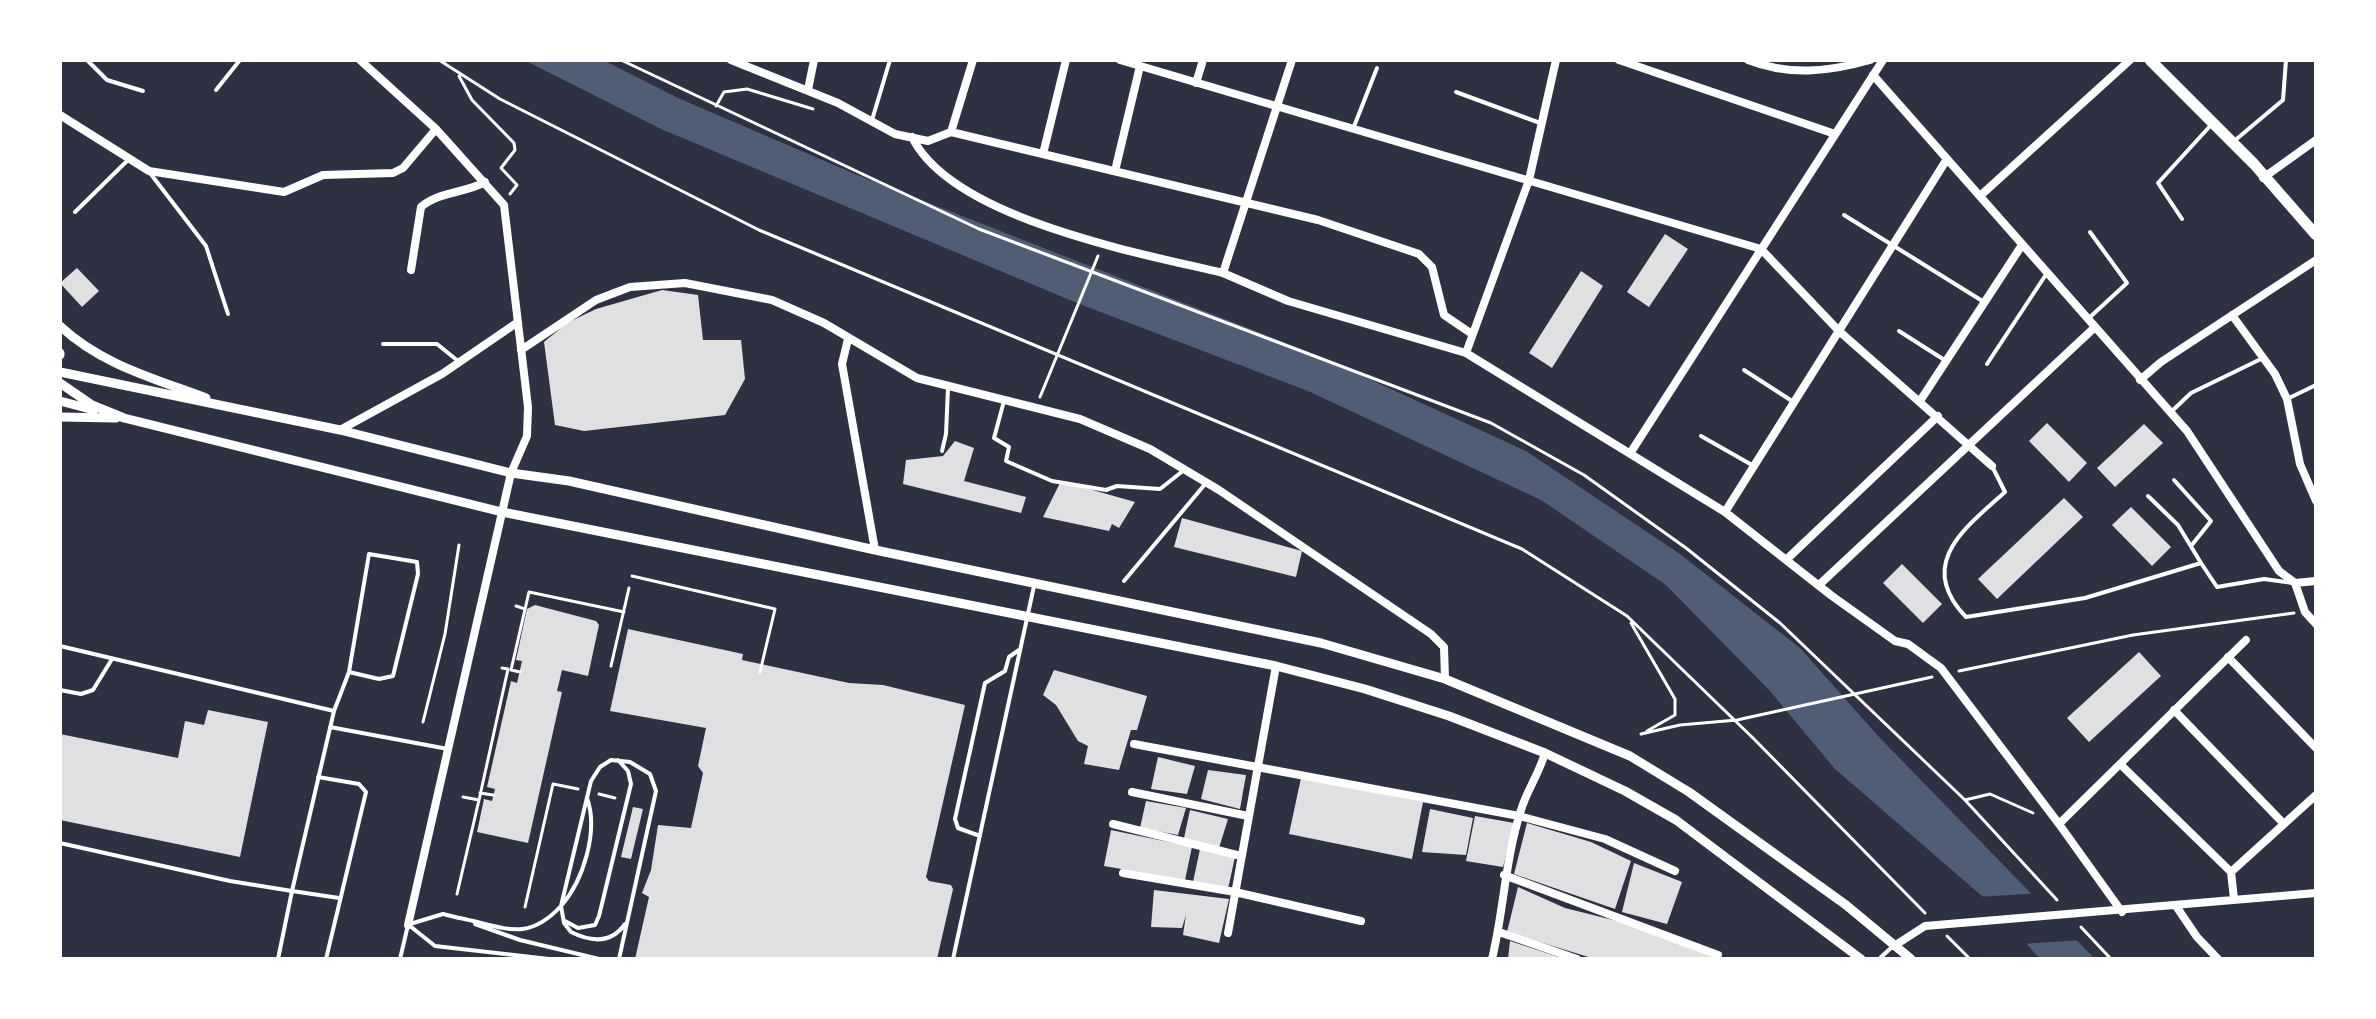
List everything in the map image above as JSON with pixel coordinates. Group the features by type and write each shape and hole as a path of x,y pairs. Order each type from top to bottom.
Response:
{"main road":[{"path":"2150,60 2316,235"}],"street":[{"path":"360,60 436,129 504,205 528,407 527,436 511,473 408,925"},
{"path":"731,60 838,103 895,134 928,141 951,132 1318,220 1419,254 1432,267 1444,315 1472,334"},
{"path":"808,90 814,60"},
{"path":"951,132 973,60"},
{"path":"1043,154 1066,60"},
{"path":"1120,60 1761,249 1839,331 1992,466"},
{"path":"1196,83 1203,60"},
{"path":"1223,273 1292,60"},
{"path":"1466,353 1529,180 1556,60"},
{"path":"1619,60 1835,134"},
{"path":"1750,60 1780,70 1821,71 1870,60"},
{"path":"1631,452 1883,60"},
{"path":"1980,196 2130,60"},
{"path":"1115,171 1140,66"},
{"path":"1873,75 2187,431 2279,571 2295,583 2305,612 2316,624"},
{"path":"60,115 149,171 284,192 323,175 393,173 403,168 436,129"},
{"path":"912,137 936,172 1025,219 1103,244 1223,273 1288,301 1466,353 1725,512 1895,641 1908,644 1941,668 2122,912"},
{"path":"2263,178 2316,140"},
{"path":"1725,512 1947,159"},
{"path":"411,270 421,207 429,200 472,189 485,182"},
{"path":"1920,401 2022,245"},
{"path":"2140,380 2316,260"},
{"path":"521,350 596,300 630,287 667,283 709,286 772,300 824,323 917,378 1080,419 1150,449 1185,469 1431,634 1444,647 1445,679"},
{"path":"2232,315 2287,399 2300,464 2316,501"},
{"path":"340,430 460,362 518,322"},
{"path":"1819,585 1970,444 2091,324"},
{"path":"60,326 82,346 112,363 235,408"},
{"path":"848,339 842,364 875,550"},
{"path":"60,372 340,430 511,473 569,481 875,550 1321,643 1445,679 1630,756 1689,792 1834,896 1911,959"},
{"path":"60,383 92,405 124,418"},
{"path":"60,401 502,512 1276,666 1449,716 1578,766 1676,820 1861,959"},
{"path":"1787,559 1938,416"},
{"path":"60,417 124,418"},
{"path":"2295,583 2316,581"},
{"path":"2059,824 2246,640"},
{"path":"2228,657 2316,748"},
{"path":"1228,933 1276,666"},
{"path":"2174,710 2284,824"},
{"path":"1134,744 1519,816 1605,839 1675,871"},
{"path":"1492,959 1499,932 1504,875 1519,816 1537,780 1545,753"},
{"path":"2120,764 2231,872 2234,899"},
{"path":"1132,792 1248,816"},
{"path":"2231,872 2316,795"},
{"path":"1113,824 1241,856"},
{"path":"1123,873 1235,892 1361,921"},
{"path":"1504,875 1718,955"},
{"path":"1894,946 1925,926 2122,912 2316,893"},
{"path":"2176,906 2197,937 2218,959"},
{"path":"1499,932 1577,959"}],"lane":[{"path":"87,60 107,80 143,91"},
{"path":"216,90 240,60"},
{"path":"872,120 890,60"},
{"path":"2231,143 2283,100 2286,60"},
{"path":"1353,129 1377,68"},
{"path":"1456,92 1542,124"},
{"path":"2182,219 2158,183 2213,123"},
{"path":"75,212 130,158"},
{"path":"149,171 206,246 228,314"},
{"path":"1844,215 1984,302"},
{"path":"2090,232 2127,283 2091,324"},
{"path":"1987,364 2047,273"},
{"path":"1899,331 1946,361"},
{"path":"383,344 437,344 460,362"},
{"path":"2170,413 2191,393 2263,358"},
{"path":"1744,370 1794,402"},
{"path":"2287,399 2316,385"},
{"path":"942,451 946,434 948,386"},
{"path":"1004,401 994,438 1009,447 1006,461 1052,481 1106,490 1117,486 1160,489 1185,469"},
{"path":"1701,436 1754,466"},
{"path":"1992,466 2005,492 1956,536 1944,563 1952,602 1966,617 2085,598 2201,563"},
{"path":"2174,480 2211,521 2191,546"},
{"path":"1124,581 1206,483"},
{"path":"2148,496 2178,525 2217,587 2264,579 2295,583"},
{"path":"278,959 330,727 349,672 369,554 417,562 418,574 393,676 379,679 349,672"},
{"path":"953,959 1035,583"},
{"path":"60,646 334,711"},
{"path":"980,836 958,828 955,819 985,683 1005,671 1009,657 1021,649"},
{"path":"60,690 81,694 93,690 112,659"},
{"path":"330,727 448,749"},
{"path":"562,916 569,925 582,929 598,922 631,784 628,771 618,760"},
{"path":"619,959 656,791 653,778 646,770 618,760 598,769 587,796 561,906 562,916 571,932 598,940 615,935 628,918"},
{"path":"318,777 359,784 366,792 326,959"},
{"path":"408,925 443,914 522,930 541,926 576,889 594,816 587,796"},
{"path":"60,843 230,881 340,898"},
{"path":"460,918 520,940 599,959"},
{"path":"400,959 408,925"},
{"path":"408,925 435,946 549,959"},
{"path":"1879,959 1894,946"}],"path":[{"path":"439,60 606,154 759,230 1522,549 1627,616 1927,915"},
{"path":"621,60 979,229 1491,423 1584,475 1686,548 1780,623 1965,800 2059,902"},
{"path":"458,73 472,100 514,143 515,150 501,168 517,185 508,196"},
{"path":"716,106 724,92 736,89 747,89 784,103 822,110 838,103"},
{"path":"1035,408 1103,244"},
{"path":"423,722 445,634 459,545"},
{"path":"632,576 775,609 760,672"},
{"path":"611,666 629,588"},
{"path":"457,894 529,592 624,612"},
{"path":"516,606 525,609"},
{"path":"1950,673 2133,635 2305,612"},
{"path":"1627,616 1675,699 1675,715 1629,739"},
{"path":"502,668 520,672"},
{"path":"1641,734 1680,725 1737,720 1934,676"},
{"path":"525,907 553,784 579,790"},
{"path":"480,793 493,795"},
{"path":"598,794 623,800"},
{"path":"1965,800 1990,794 2059,824"},
{"path":"463,797 479,800"},
{"path":"2079,925 2111,959"},
{"path":"1938,926 1970,959"}],"water":[{"path":"524,60 603,60 678,98 855,174 1319,356 1526,451 1680,554 1800,648 1879,737 2095,959 2040,959 1990,903 1835,769 1769,690 1666,585 1541,500 1308,391 1077,303 661,129"}],"pier":[{"path":"2040,893 2083,940 2021,944 1978,897"}],"building":[{"path":"1665,234 1688,249 1649,307 1627,292"},
{"path":"77,268 99,291 82,307 60,283"},
{"path":"1581,271 1603,286 1552,368 1529,353"},
{"path":"662,290 698,295 703,340 741,340 745,379 725,415 584,431 555,425 544,342 567,323 596,309"},
{"path":"2047,423 2087,463 2069,482 2029,441"},
{"path":"2144,424 2163,443 2115,487 2097,468"},
{"path":"955,441 974,448 964,481 1026,497 1021,513 903,484 906,460 943,456"},
{"path":"1061,481 1135,502 1119,528 1112,524 1109,531 1043,517"},
{"path":"2064,498 2083,517 1997,599 1978,579"},
{"path":"2131,507 2171,547 2152,566 2112,525"},
{"path":"1182,518 1302,551 1296,577 1174,547"},
{"path":"1902,564 1942,604 1923,623 1883,583"},
{"path":"535,605 596,621 599,625 588,676 562,670 557,691 562,692 528,843 477,832 484,799 492,801 495,789 487,787 511,681 517,683 522,661 516,660 527,609"},
{"path":"628,629 743,654 742,660 849,683 883,685 965,705 926,877 929,881 951,885 953,889 937,959 635,959 649,897 642,893 651,870 658,825 691,828 703,773 698,766 706,728 610,711"},
{"path":"2139,652 2161,676 2089,742 2067,718"},
{"path":"1054,670 1147,696 1137,730 1131,730 1119,770 1084,764 1088,746 1078,741 1056,705 1043,695"},
{"path":"208,710 268,722 240,857 60,820 60,734 178,758 185,721 204,725"},
{"path":"1158,757 1195,766 1187,794 1151,789"},
{"path":"1208,770 1246,775 1240,809 1201,799"},
{"path":"1301,778 1423,802 1412,859 1289,834"},
{"path":"1146,801 1186,808 1178,835 1140,828"},
{"path":"633,807 643,809 631,859 621,857"},
{"path":"1430,809 1473,818 1466,855 1422,852"},
{"path":"1190,810 1228,819 1219,848 1184,838"},
{"path":"1475,816 1514,823 1503,867 1466,861"},
{"path":"1527,823 1591,842 1631,861 1615,909 1514,874"},
{"path":"1111,830 1192,847 1185,880 1104,866"},
{"path":"1200,849 1235,857 1228,889 1193,882"},
{"path":"1634,863 1682,882 1667,924 1622,912"},
{"path":"1518,887 1565,908 1637,926 1718,959 1595,959 1507,932"},
{"path":"1154,890 1229,899 1219,943 1183,935 1186,915 1182,928 1151,927"},
{"path":"1510,941 1562,958 1562,959 1508,959"}]}
